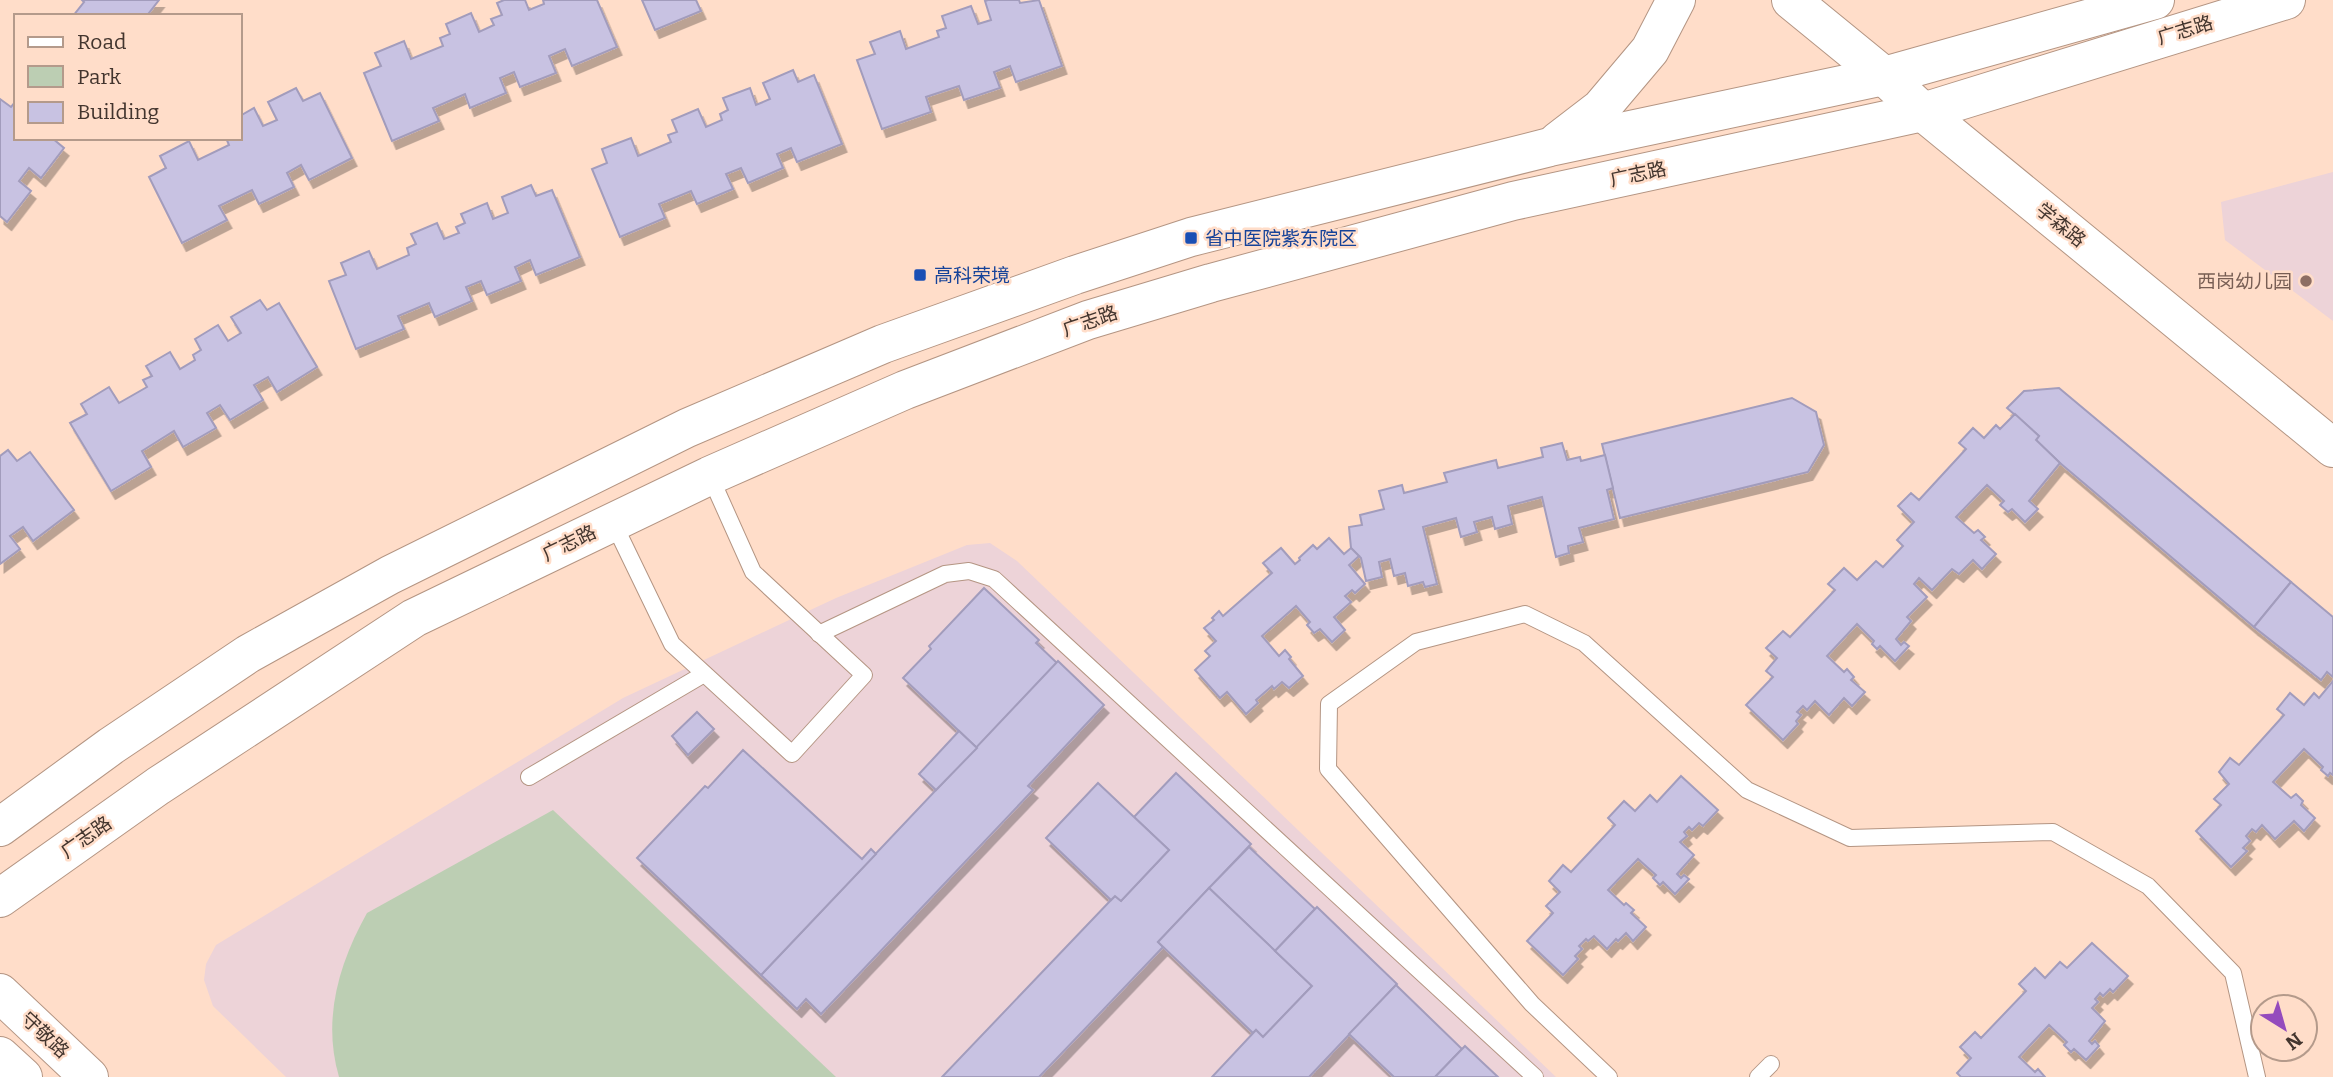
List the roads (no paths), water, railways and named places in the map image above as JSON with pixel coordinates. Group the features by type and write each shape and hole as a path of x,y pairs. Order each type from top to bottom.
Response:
{"street":[{"path":"1550,147 1601,108 1650,50 1676,0"},
{"name":"学森路","path":"1791,0 1884,76 1923,112 2333,448"},
{"name":"广志路","path":"0,827 111,746 248,654 390,575 687,428 883,344 1088,270 1191,237 1550,147 1884,76 2155,0"},
{"name":"广志路","path":"0,898 158,786 414,618 709,476 905,390 1088,320 1211,283 1513,201 1923,112 2286,0"},
{"name":"守敬路","path":"0,993 89,1077"},
{"path":"0,1056 23,1077"}],"lane":[{"path":"613,522 672,644 792,754 864,676 753,572 709,476"},
{"path":"819,634 944,574 969,571 994,579 1535,1077"},
{"path":"1609,1077 1531,1003 1328,769 1329,704 1416,642 1525,614 1584,643 1747,790 1850,838 2053,832 2148,886 2233,973 2257,1077"},
{"path":"529,777 704,674"},
{"path":"1758,1077 1770,1063"}],"place":[{"name":"省中医院紫东院区","path":"1191,238"},
{"name":"高科荣境","path":"920,275"},
{"name":"西岗幼儿园","path":"2306,281"}]}
